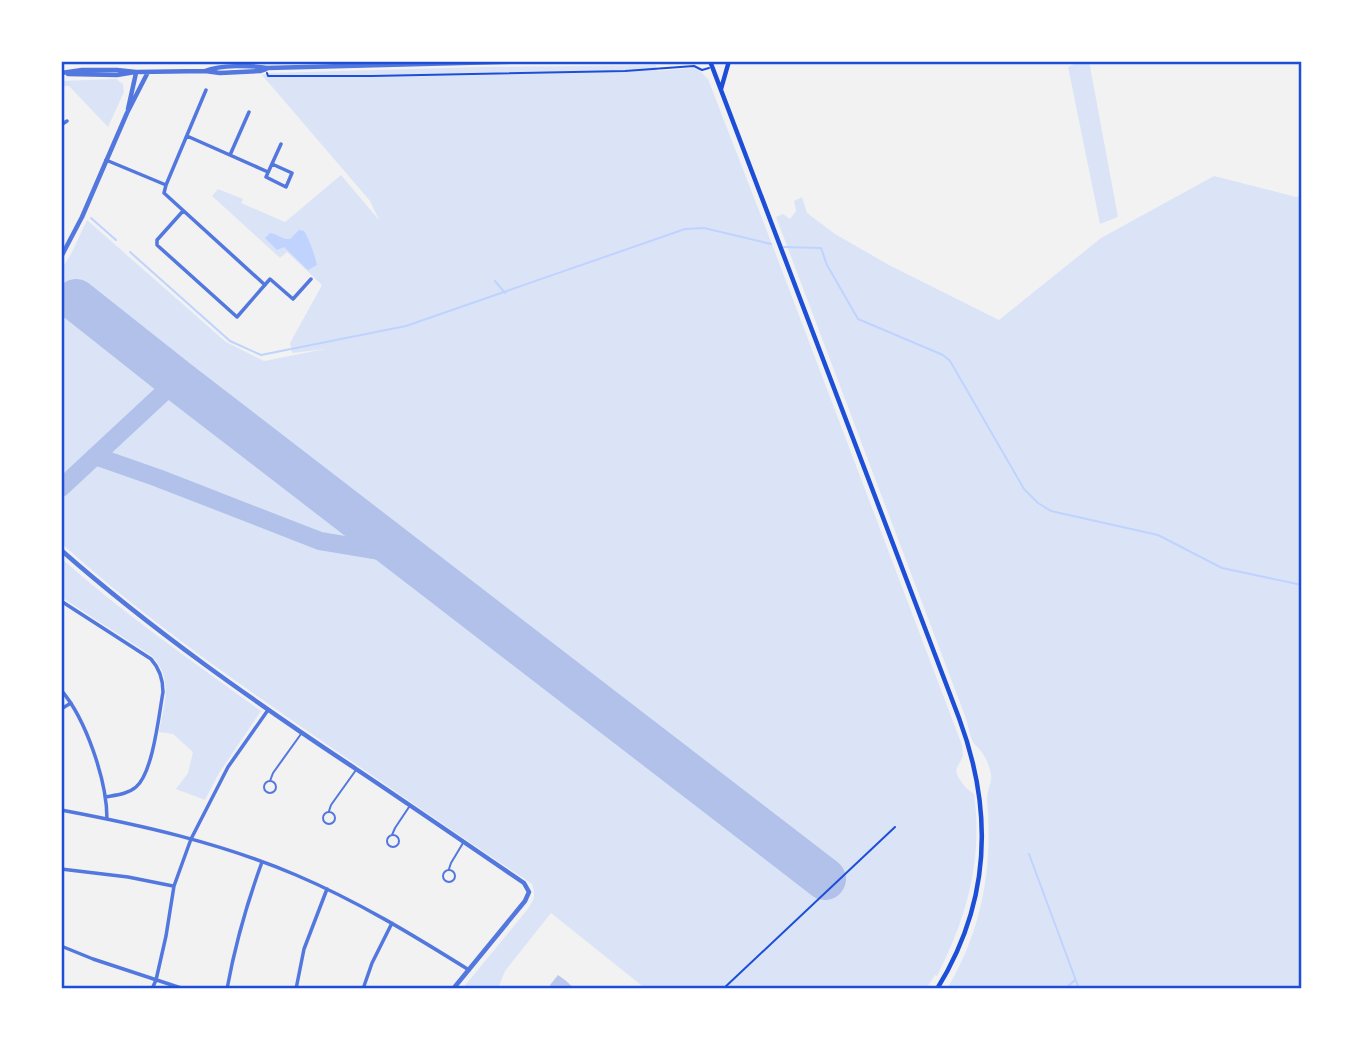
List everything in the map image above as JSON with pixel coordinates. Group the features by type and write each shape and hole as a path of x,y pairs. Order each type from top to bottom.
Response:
{"main road":[{"path":"721,90 729,61"},
{"path":"711,64 974,762 981,803 982,848 976,896 966,931 937,989"}],"street":[{"path":"61,74 94,70 220,73 260,71 267,68 541,61"},
{"path":"127,113 136,72"},
{"path":"61,257 148,72"},
{"path":"206,90 164,193 265,285"},
{"path":"230,155 249,111"},
{"path":"61,125 66,121"},
{"path":"186,135 268,172"},
{"path":"272,164 292,173 286,187 266,177 281,144"},
{"path":"106,160 166,185"},
{"path":"183,211 157,240 157,244 237,317 270,279 293,299 311,279"},
{"path":"61,550 97,582 197,659 301,734 524,883 529,892 525,901 453,989"},
{"path":"61,601 151,659 163,684 152,751 144,777 133,789 105,797"},
{"path":"61,690 86,731 105,797 107,818"},
{"path":"61,709 71,703"},
{"path":"152,989 166,936 174,887 191,839 228,767 268,710"},
{"path":"61,810 107,818 191,839 261,862 327,889 392,923 469,970"},
{"path":"227,989 245,911 261,862"},
{"path":"61,869 128,877 174,887"},
{"path":"296,989 304,948 327,889"},
{"path":"363,989 372,963 392,923"},
{"path":"61,946 184,989"}],"lane":[{"path":"270,781 301,734"},
{"path":"329,811 356,769"},
{"path":"392,835 410,806"},
{"path":"449,869 464,842"}],"path":[{"path":"268,76 625,71 694,66 702,70 711,64"},
{"path":"723,989 895,827"}],"shaded area":[{"path":"1080,61 1089,61 1118,217 1100,224 1068,67"},
{"path":"656,65 657,71 693,68 708,79 962,745 963,756 956,770 966,788 974,794 974,865 957,932 937,976 935,975 926,989 646,989 551,913 505,971 498,989 462,989 533,901 532,884 217,668 153,620 61,543 61,270 87,220 226,342 264,361 325,349 292,353 290,343 322,285 287,252 280,258 212,196 218,189 243,199 241,203 285,222 341,175 379,220 370,201 262,75 482,67"},
{"path":"116,79 123,84 124,92 108,127 69,86 61,86 61,81"},
{"path":"1214,176 1296,197 1302,195 1299,289 1302,306 1302,989 947,989 969,944 982,898 988,850 987,798 991,782 990,772 984,755 973,742 776,217 783,214 790,219 796,211 794,201 802,197 807,213 835,234 889,265 999,320 1101,238"},
{"path":"61,558 134,618 261,711 219,773 205,800 176,789 188,773 193,752 173,734 159,732 166,692 159,665 152,656 61,597"}],"water":[{"path":"299,230 306,234 317,265 308,270 284,247 277,250 265,238 270,233 290,239"}],"building":[{"path":"558,975 565,980 575,989 550,989"}],"waterway":[{"path":"91,218 116,240"},
{"path":"130,252 230,341 261,355 406,326 685,229 704,228 771,244"},
{"path":"784,247 821,248 827,265 858,319 943,355 950,361 1024,489 1038,503 1051,511 1158,535 1222,568 1302,585"},
{"path":"495,281 505,293"},
{"path":"1029,854 1079,989"},
{"path":"1065,989 1075,980"}],"taxiway":[{"path":"61,488 177,380"},
{"path":"95,456 320,541 404,555"}],"runway":[{"path":"76,300 825,879"}]}
